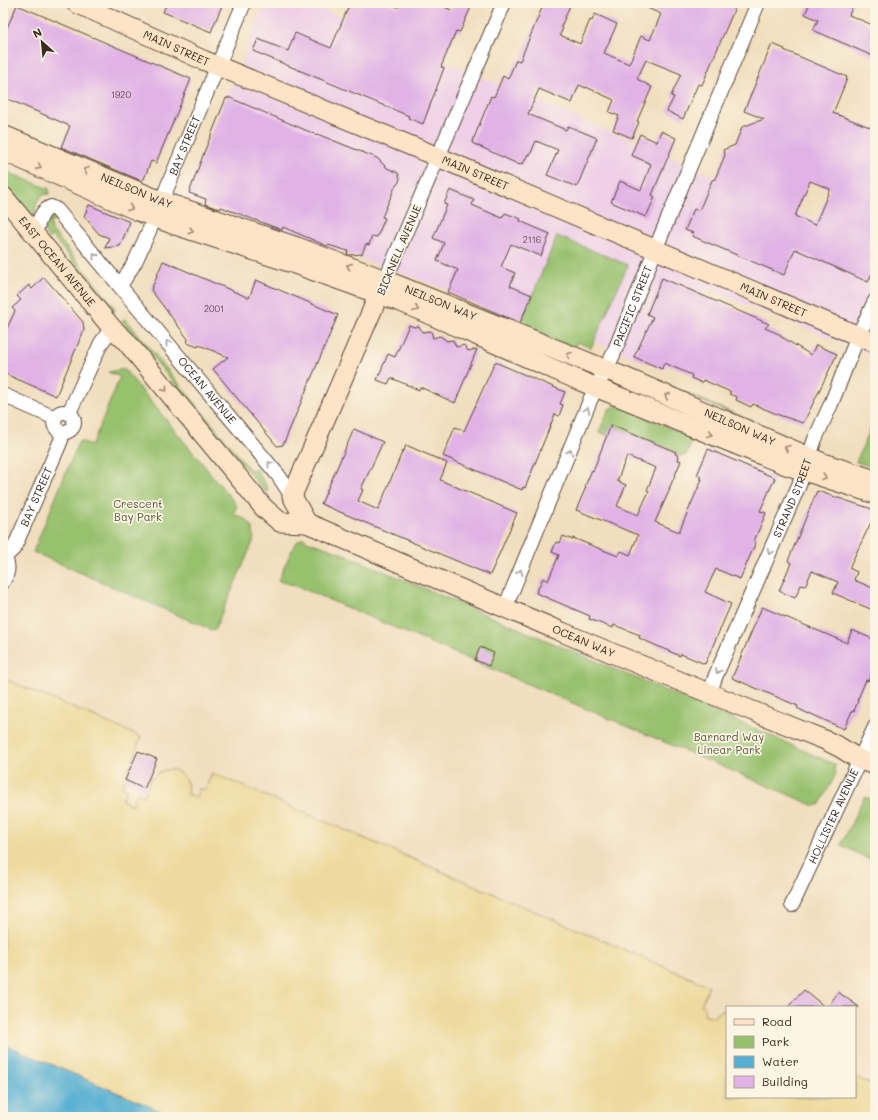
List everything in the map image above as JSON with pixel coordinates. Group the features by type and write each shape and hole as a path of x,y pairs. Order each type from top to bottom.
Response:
{"street":[{"name":"MAIN STREET","path":"76,3 219,66 438,157 867,340"},
{"name":"BAY STREET","path":"120,286 135,262 219,66 244,3"},
{"name":"BICKNELL AVENUE","path":"292,496 504,3"},
{"name":"PACIFIC STREET","path":"505,608 601,378 613,355 758,3"},
{"name":"NEILSON WAY","path":"3,135 158,209 295,264 383,286 875,494"},
{"name":"NEILSON WAY","path":"3,151 130,208 158,209"},
{"name":"EAST OCEAN AVENUE","path":"3,196 112,328"},
{"name":"OCEAN AVENUE","path":"34,233 43,212 51,206 57,210 278,475 292,496"},
{"name":"STRAND STREET","path":"709,695 716,675 806,464 815,439 867,340 875,301"},
{"name":"BAY STREET","path":"3,581 7,575 8,569 4,557 14,548 59,445 62,432 68,432 74,425 74,418 69,414 101,343 112,328"},
{"name":"OCEAN WAY","path":"112,328 125,340 264,508 280,522 306,523 709,695 825,740 867,763"},
{"path":"3,395 55,418"},
{"path":"62,432 55,426 55,418 63,412 69,414"},
{"name":"NEILSON WAY","path":"806,464 822,463 875,480"},
{"path":"292,496 306,523"},
{"name":"HOLLISTER AVENUE","path":"792,905 867,763 875,727"},
{"path":"867,763 875,780"}],"shaded area":[{"path":"265,3 309,3 875,245 875,356 704,288 666,370 604,346 365,260 186,199 185,196 248,49 246,48"}],"green space":[{"path":"3,170 49,189 49,194 43,195 37,201 34,218 31,218 3,185"},
{"path":"52,215 58,221 50,222 52,230 115,308 114,312 52,236 48,240 45,222"},
{"path":"557,236 628,265 591,348 577,342 574,349 520,325"},
{"path":"125,318 250,470 256,469 268,488 266,493 122,321"},
{"name":"Crescent Bay Park","path":"124,369 235,503 237,506 233,514 243,518 252,527 254,536 253,542 214,631 33,552 79,441 92,445 120,377 108,372"},
{"path":"636,372 790,437 789,439"},
{"path":"617,405 693,438 686,455 679,456 675,454 676,452 611,425 607,435 599,432 609,409"},
{"path":"875,418 875,468 856,462"},
{"name":"Barnard Way Linear Park","path":"303,538 307,541 341,553 758,730 836,765 834,769 836,774 820,804 815,806 294,585 278,581 295,543"},
{"path":"864,797 875,800 875,862 841,845"}],"sand":[{"path":"3,678 141,737 122,787 127,789 122,800 132,805 137,793 144,796 151,777 153,778 165,770 177,771 182,775 186,780 188,787 187,794 196,797 199,789 205,790 212,773 709,986 701,1006 705,1008 704,1014 714,1017 726,1009 726,1098 856,1098 856,1077 875,1086 875,1117 175,1117 3,1044"}],"water":[{"path":"3,1044 175,1117 3,1117"}],"building":[{"path":"167,3 223,3 211,32 163,12"},
{"path":"350,3 387,3 398,7 400,3 436,3 451,10 454,3 461,3 471,7 460,32 456,31 441,67 444,68 423,124 408,118 409,116 253,51 258,39 288,51 295,33 331,48"},
{"path":"544,3 571,3 561,27 563,28 560,35 580,44 590,20 592,21 595,14 617,24 604,53 629,64 641,36 650,40 661,14 636,3 737,3 702,85 698,84 683,119 667,111 674,97 671,96 681,74 646,60 637,79 652,87 637,121 639,122 632,138 613,130 619,116 609,112 614,100 579,85 572,103 539,89 528,114 566,130 568,126 597,138 577,187 547,175 558,150 536,141 530,155 528,154 523,164 521,163 520,165 472,143 491,96 494,97 503,76 508,79 516,60 520,61"},
{"path":"810,3 854,3 849,15 875,26 875,57 813,30 818,20 805,14"},
{"path":"17,5 191,79 156,163 151,161 142,181 61,147 70,126 3,97 3,37"},
{"path":"772,44 847,77 833,113 875,129 875,267 868,282 795,249 784,275 692,236 693,233 685,230 694,209 699,211 712,180 715,179 725,155 723,150 735,145 742,127 764,119 744,111","holes":["810,181 830,189 815,225 795,216"]},
{"path":"228,97 317,135 377,158 387,168 398,173 400,178 399,182 395,187 382,217 385,218 377,237 372,236 369,245 366,244 362,254 349,255 347,254 348,251 328,245 327,246 283,227 282,230 221,207 220,209 205,204 206,199 189,193 226,98 228,99"},
{"path":"661,131 676,138 652,195 655,197 646,217 611,202 620,181 641,190 651,164 631,155 640,134 657,142"},
{"path":"450,190 474,200 472,205 502,218 505,213 521,219 520,221 550,234 541,256 511,244 501,267 515,273 510,286 532,295 520,323 448,292 458,270 437,261 444,243 433,238 447,205 444,204"},
{"path":"89,205 130,222 120,246 105,248 109,238 99,234 84,216"},
{"path":"163,261 249,298 256,280 338,315 283,445 277,446 213,369 228,357 199,345 198,347 187,343 188,339 151,290"},
{"path":"44,277 83,322 84,330 56,396 3,373 3,337 15,311 12,308 21,300 17,296 29,285 32,289"},
{"path":"662,278 769,324 765,328 781,335 780,336 811,355 816,345 837,354 803,423 753,404 751,407 736,400 737,397 729,394 731,392 703,380 702,383 691,378 692,375 664,363 662,369 634,357 653,317 647,314"},
{"path":"409,325 414,327 419,326 422,332 431,331 433,338 440,336 447,341 453,340 456,347 464,345 468,351 477,349 455,403 420,387 419,390 391,378 388,384 377,380 388,354 395,357"},
{"path":"495,362 565,392 560,404 563,405 559,416 555,414 525,488 523,487 522,490 443,456 455,427 464,431"},
{"path":"611,425 676,452 675,454 679,456 678,460 681,461 655,522 679,532 702,479 700,479 701,477 697,475 708,449 775,478 760,511 766,513 754,541 756,542 740,579 716,569 705,592 731,604 705,664 681,654 680,656 639,638 640,635 614,625 613,628 589,619 590,616 536,593 543,578 548,581 559,555 552,552 556,542 560,543 563,536 573,540 573,538 618,556 621,551 630,555 638,535 576,510 592,470 593,471","holes":["627,456 656,468 647,490 649,491 638,515 617,506 626,485 617,481"]},
{"path":"354,429 383,442 361,489 363,490 358,501 378,510 406,445 447,463 440,480 517,513 490,575 321,504"},
{"path":"817,491 875,510 875,514 849,568 857,572 854,580 875,589 875,611 833,593 838,582 812,571 805,586 801,585 795,598 779,591 791,563 788,561"},
{"path":"762,607 847,643 852,630 875,640 875,662 871,668 874,669 868,681 866,680 854,711 852,711 844,729 797,708 798,706 732,678"},
{"path":"480,647 494,653 489,666 475,660"},
{"path":"138,751 157,759 144,789 125,780"},
{"path":"804,990 824,1006 789,1006"},
{"path":"838,992 859,1007 856,1006 829,1006"}]}
